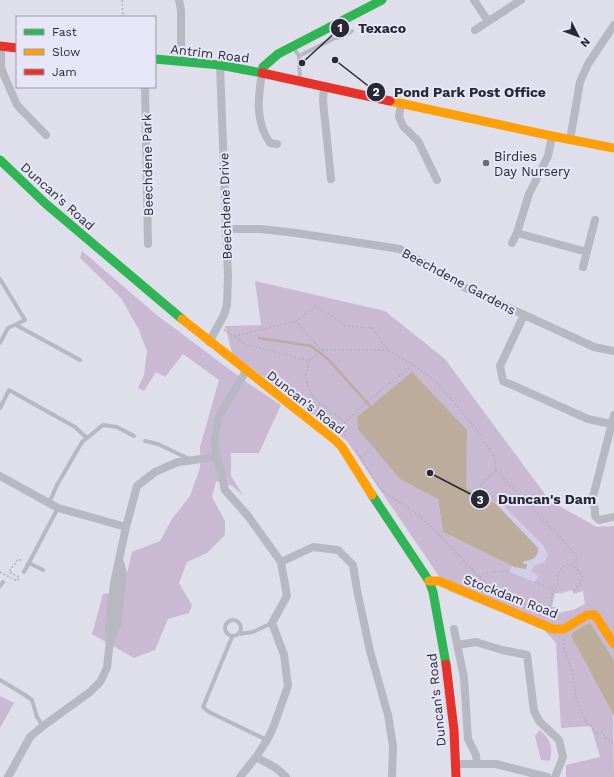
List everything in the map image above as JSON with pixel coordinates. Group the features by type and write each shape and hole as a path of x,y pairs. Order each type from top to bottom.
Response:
{"street":[{"path":"179,0 181,10 181,61"},
{"path":"277,144 270,143 265,136 261,124 258,104 263,67 270,60 292,46 336,25 382,0"},
{"path":"474,0 488,21"},
{"path":"475,30 521,0"},
{"path":"570,140 580,82 588,64 614,25"},
{"path":"16,48 1,47 1,74 17,105 46,135"},
{"name":"Antrim Road","path":"156,59 220,65 366,93 401,103 570,140 614,148"},
{"name":"Beechdene Drive","path":"209,342 227,305 228,276 220,65"},
{"path":"324,86 323,101 331,179"},
{"name":"Beechdene Park","path":"145,88 148,244"},
{"path":"401,103 399,117 403,126 418,142 437,180"},
{"path":"512,243 517,233 529,194 548,156 552,136"},
{"name":"Duncan's Road","path":"0,160 23,184 157,299 209,342 324,431 342,447 380,508 429,581 434,598 446,658 453,712 456,777"},
{"path":"583,267 595,220"},
{"name":"Beechdene Gardens","path":"226,229 261,229 296,233 400,249 464,287 594,347 614,351"},
{"path":"517,233 587,252"},
{"path":"524,315 500,366 503,381 588,419 611,424"},
{"path":"240,777 267,740 273,728 288,686 284,655 272,623 287,596 281,562 248,516 225,490 214,443 219,416 246,371"},
{"path":"614,415 592,501 595,509 595,516 599,520 614,517"},
{"path":"8,777 30,737 90,692 100,682 106,668 110,639 109,629 114,583 120,561 126,527 138,486 155,472 178,462 217,457"},
{"path":"0,476 58,508 126,527"},
{"path":"281,562 313,547 338,550 353,565 370,651 388,715 393,746 392,777"},
{"name":"Stockdam Road","path":"429,581 439,581 553,629 565,629 587,615 595,616 614,644"},
{"path":"454,629 464,678 468,739 476,760"},
{"path":"458,645 476,642 502,650 527,655 534,711 539,721 559,740 564,757 555,777"},
{"path":"256,757 276,768 286,777"},
{"path":"456,764 476,760 547,777"}],"lane":[{"path":"336,25 342,37"},
{"path":"299,56 352,31"},
{"path":"292,46 299,56 300,81"},
{"path":"0,279 25,320 8,328 0,343"},
{"path":"16,324 80,360"},
{"path":"0,408 9,390 75,427 87,438"},
{"path":"49,503 82,442 103,425 117,427 134,436"},
{"path":"145,441 158,444 192,460"},
{"path":"24,572 58,508"},
{"path":"29,563 43,570"},
{"path":"240,634 242,628 240,623 236,620 230,620 226,624 225,630 227,634 232,637 253,632 272,623"},
{"path":"232,637 203,707 209,712 267,740"},
{"path":"0,680 32,700 37,717 43,726"}],"path":[{"path":"122,0 123,16"},
{"path":"234,336 296,321 316,306 346,326 372,328 388,350 436,380 477,430 494,456 496,471 560,537 576,556 576,568"},
{"path":"296,321 321,350"},
{"path":"218,326 247,345 309,361"},
{"path":"345,422 311,395 306,379 309,361 321,350 388,350"},
{"path":"348,441 344,435 345,422 371,398 413,365"},
{"path":"370,441 379,452"},
{"path":"353,446 381,490 413,512 437,532 479,577 506,597 547,613 552,599 553,590 558,585 558,573 561,568 566,565 572,565 580,571 583,578 573,592"},
{"path":"362,458 374,446"},
{"path":"496,471 481,484 496,502"},
{"path":"0,572 17,581 19,577 9,572 18,559 29,563"},
{"path":"479,577 493,571 509,572"},
{"path":"535,582 553,590"},
{"path":"565,629 564,649 572,670 576,698 587,724 592,727 594,733 603,732 605,737 614,744"}],"shaded area":[{"path":"82,251 158,316 245,381 281,405 259,453 231,453 231,476 243,495 232,486 216,481 212,497 225,521 225,535 207,553 187,562 179,583 192,605 189,613 168,619 155,650 134,658 92,634 103,594 123,591 132,552 160,541 172,519 190,496 200,468 200,447 219,380 183,354 165,377 156,372 144,391 138,388 144,375 147,351 139,330 121,298 80,258"},
{"path":"255,281 385,311 445,359 550,501 597,527 614,526 614,660 590,624 573,632 571,636 613,714 614,777 566,777 566,765 600,757 591,726 561,728 556,643 543,629 449,591 347,441 232,353 225,326 261,325","holes":["466,466 466,488 496,504 514,567 443,532 438,499","572,590 573,594 583,591 585,604 573,610 558,613 557,607 552,607 555,593 562,593"]},
{"path":"412,372 467,430 466,488 496,504 538,548 537,554 534,558 524,561 523,564 527,564 526,569 514,567 443,532 438,499 400,479 358,429 357,417"},
{"path":"498,500 543,545 548,555 545,562 534,566 531,571 538,576 535,582 509,572 512,566 514,567 523,564 524,560 532,559 537,555 538,548 495,503"},
{"path":"590,623 614,660 614,716 571,636 573,632"},
{"path":"0,696 14,703 0,728"},
{"path":"540,730 549,740 551,747 550,761 541,760 535,736"}],"waterway":[{"path":"259,338 311,346 328,359 370,406"}],"traffic: fast":[{"path":"156,59 220,65 262,73 263,67 278,54 382,0"},
{"path":"0,160 46,204 182,319"},
{"path":"372,495 429,581 433,592 446,664"}],"traffic: slow":[{"path":"390,101 614,148"},
{"path":"182,319 335,440 342,447 372,495"},
{"path":"429,581 439,581 553,629 564,629 587,615 595,615 614,644"}],"traffic: jam":[{"path":"0,46 16,48"},
{"path":"262,73 390,101"},
{"path":"446,664 454,730 456,777"}],"place":[{"name":"Pond Park Post Office","path":"335,60"},
{"name":"Texaco","path":"302,63"},
{"name":"Birdies Day Nursery","path":"486,163"},
{"name":"Duncan's Dam","path":"430,473"}]}
